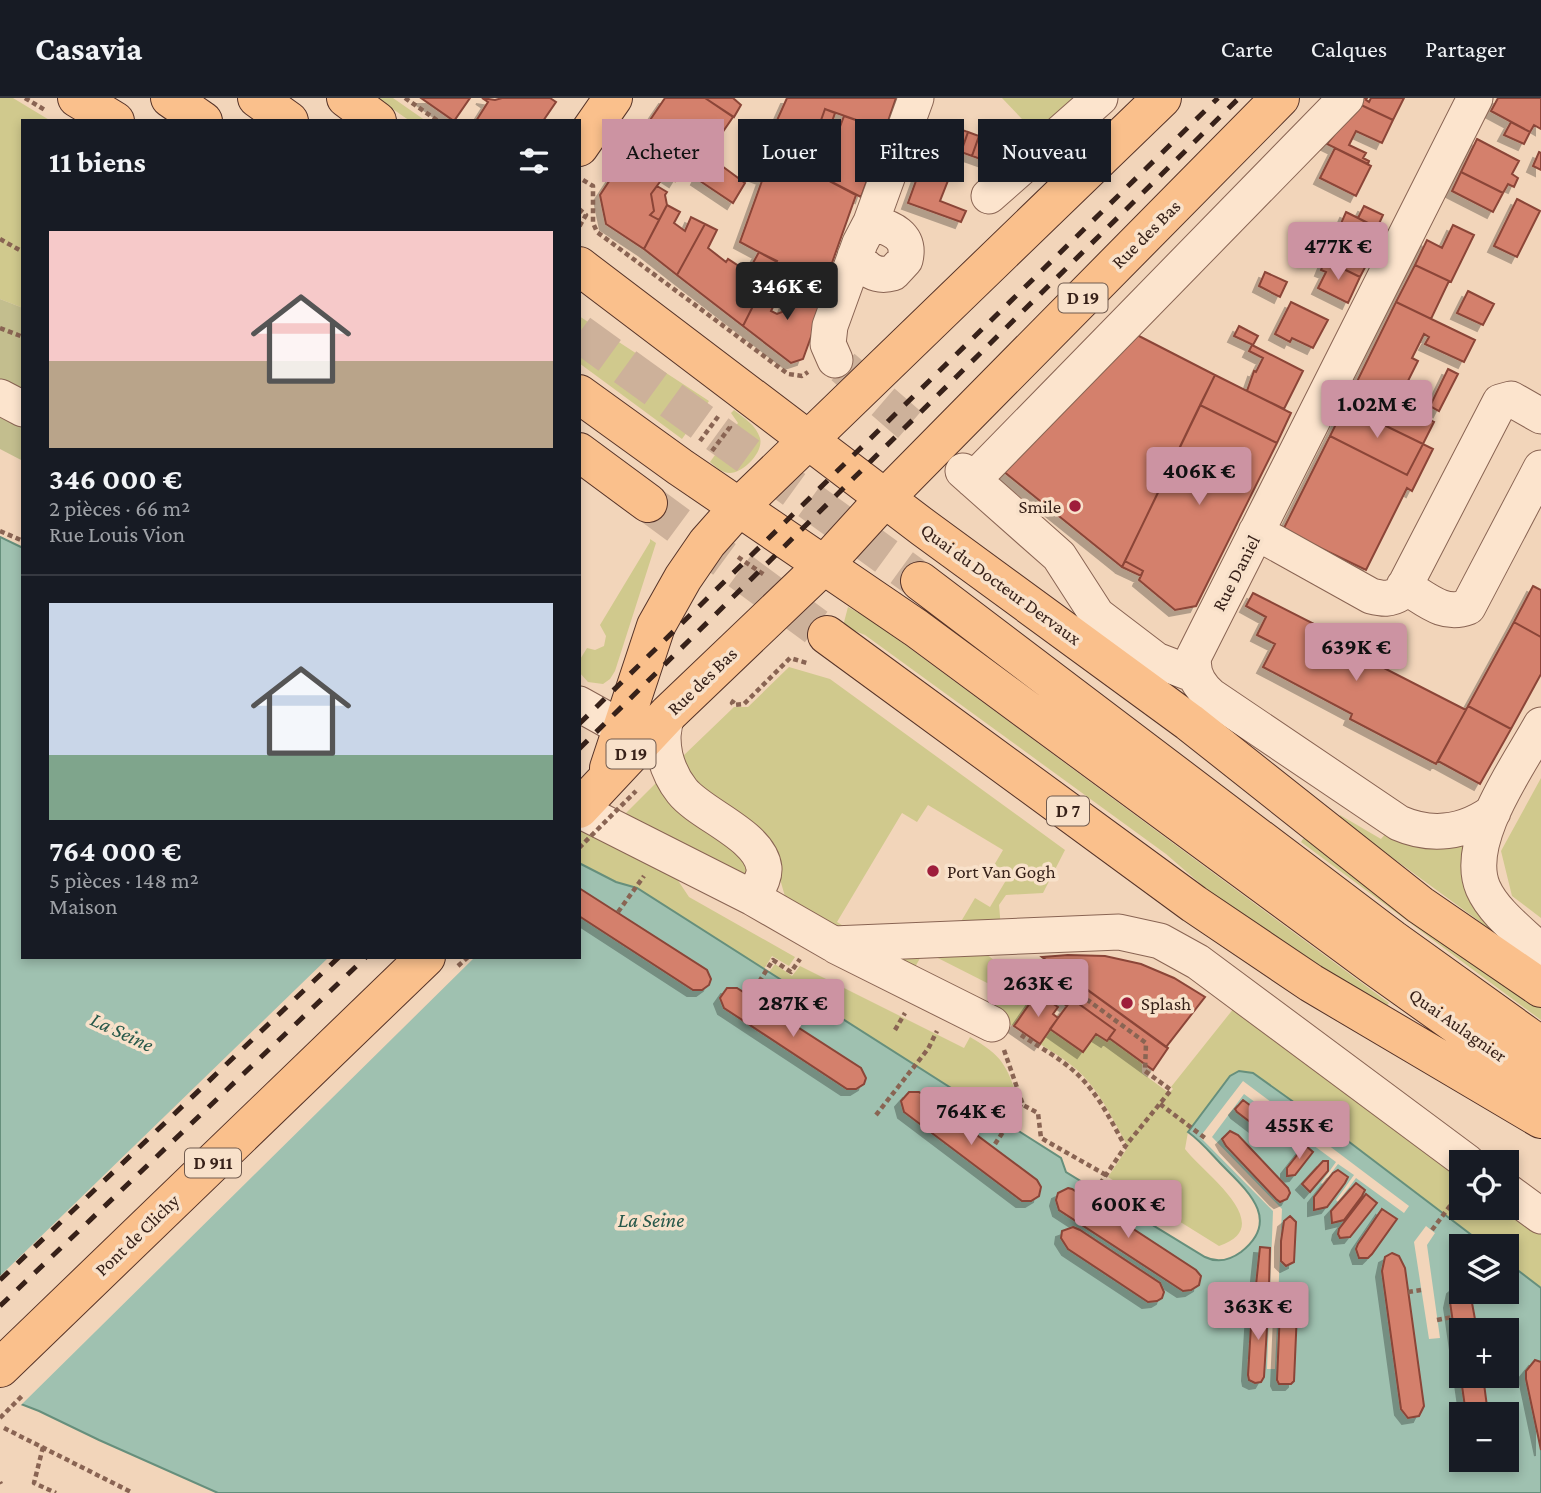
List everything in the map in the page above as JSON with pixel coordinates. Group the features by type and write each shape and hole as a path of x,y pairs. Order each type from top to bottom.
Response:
{"main road":[{"path":"78,98 112,119"},
{"path":"170,98 200,119"},
{"path":"257,98 286,119"},
{"path":"346,98 374,119"},
{"path":"581,144 612,98"},
{"name":"D 19","path":"584,805 608,772 656,626 707,543 739,507 808,439 1162,98"},
{"name":"Rue des Bas","path":"584,805 668,714 824,565 886,497 1280,98"},
{"name":"Quai du Docteur Dervaux","path":"581,268 1189,722 1420,905 1541,988"},
{"path":"581,395 687,472 1383,953"},
{"path":"581,453 648,503"},
{"path":"916,628 906,614 899,595 899,577 905,565 925,555 944,553 967,558"},
{"path":"920,581 1383,953"},
{"name":"D 7","path":"827,635 1194,904 1311,983 1541,1119"},
{"name":"Quai Aulagnier","path":"1383,953 1541,1046"},
{"name":"Quai Aulagnier","path":"1383,953 1541,1085"},
{"name":"Pont de Clichy","path":"0,1368 424,959"}],"street":[{"path":"831,352 830,326 855,256 872,222 916,98"},
{"path":"989,196 1100,98"},
{"name":"Quai du Docteur Dervaux","path":"1346,98 968,476 1059,556 1097,615 1156,660 1195,675 1200,686 1210,695 1399,823 1423,832 1446,831 1468,826 1493,812"},
{"name":"Rue Daniel","path":"1195,675 1192,669 1194,656 1475,98"},
{"path":"855,256 870,272 876,274 893,273 905,260 906,245 902,237 890,228 872,222"},
{"path":"0,397 21,408"},
{"path":"1256,532 1371,596 1384,600 1393,598 1401,593 1500,402 1511,399 1541,416"},
{"path":"1404,586 1447,611 1468,607 1541,468"},
{"path":"581,705 624,729"},
{"path":"668,714 662,743 676,782 695,803 754,846 762,861 764,874 753,898"},
{"path":"1538,738 1493,812 1478,859 1478,869 1483,889 1497,909 1541,952"},
{"path":"584,805 660,851 753,898 833,944 993,1024"},
{"path":"833,944 1119,932 1147,937 1167,944 1198,962 1451,1150"},
{"path":"1519,1200 1541,1216"}],"path":[{"path":"405,98 435,119"},
{"path":"581,178 593,186 593,223 597,232 788,374 797,376 807,373 821,349 831,352"},
{"path":"0,239 21,251"},
{"path":"0,328 21,336"},
{"path":"687,472 730,427 729,416 716,406"},
{"path":"687,472 722,411"},
{"path":"0,531 21,540"},
{"path":"735,555 765,576"},
{"path":"581,846 636,791"},
{"path":"618,912 660,851"},
{"path":"985,936 1050,984 1070,987 1146,1043 1145,1071 1171,1090 1125,1146 1089,1200"},
{"path":"750,996 773,960 791,972 793,970"},
{"path":"993,1024 1009,1027 1074,1070 1106,1112 1125,1146"},
{"path":"993,1024 1023,1105 1038,1113 1041,1138 1106,1175"},
{"path":"876,1115 928,1049"},
{"path":"995,1144 1023,1102"},
{"path":"1160,1104 1205,1138"},
{"path":"1432,1230 1449,1207"},
{"path":"1408,1292 1421,1290"},
{"path":"1437,1320 1452,1317"},
{"path":"4,1429 132,1493"},
{"path":"43,1447 34,1483 56,1493"}],"shaded area":[{"path":"0,98 13,98 48,119 21,119 21,307 0,299"},
{"path":"377,98 393,98 423,119 407,119"},
{"path":"1002,98 1080,98 1058,119 1022,119"},
{"path":"0,299 21,307 21,460 0,449"},
{"path":"581,317 709,401 682,439 581,364"},
{"path":"734,410 756,429 760,444 751,461 741,470 730,473 722,471 710,462 738,423 731,413"},
{"path":"650,539 656,543 615,671 603,684 588,682 581,674 581,658 587,648 595,650 604,646 606,636 600,625"},
{"path":"848,607 873,621 1389,1003 1385,1008 1218,899 1166,854 865,635 843,626"},
{"path":"789,667 830,679 1065,850 1043,893 1006,895 999,905 1001,928 956,930 975,898 990,907 1008,877 993,867 1003,850 928,805 917,822 902,813 837,922 853,932 852,934 786,900 776,865 695,786 682,757 734,707 748,707"},
{"path":"662,777 734,848 747,867 744,877 623,816"},
{"path":"1541,778 1541,918 1512,896 1501,851"},
{"path":"1340,815 1381,839 1387,832 1466,838 1520,951 1338,818"},
{"path":"581,821 671,870 689,897 795,957 789,966 772,956 764,969 637,888 616,882 581,864"},
{"path":"1307,833 1541,1007 1541,1020 1301,842"},
{"path":"973,944 1037,993 1014,1026 987,1016 999,989 924,951 914,969 878,950"},
{"path":"775,964 792,976 800,966 964,1048 970,1037 990,1050 1002,1063 1019,1101 1005,1122 769,972"},
{"path":"1238,1003 1449,1160 1449,1218 1344,1138 1188,1132 1185,1149 1219,1185 1240,1213 1242,1226 1236,1237 1219,1246 1108,1177 1128,1147 1092,1086 1067,1062 1040,1044 1050,1029 1083,1052 1096,1034 1106,1041 1109,1038 1142,1062 1142,1073 1169,1093 1173,1089 1171,1087"},
{"path":"1519,1215 1541,1228 1541,1288 1519,1271 1519,1234 1470,1234 1452,1220 1519,1220"}],"water":[{"name":"La Seine","path":"0,537 21,547 21,959 581,959 581,864 616,882 637,888 1061,1158 1066,1172 1205,1257 1219,1260 1237,1255 1253,1240 1259,1229 1257,1207 1243,1186 1188,1132 1230,1076 1239,1071 1253,1073 1470,1234 1449,1234 1449,1304 1519,1304 1519,1271 1541,1288 1541,1493 218,1493 39,1411 0,1396"}],"pier":[{"path":"327,959 473,959 19,1407 0,1400 0,1276"},
{"path":"1243,1081 1409,1206 1404,1213 1356,1178 1338,1202 1336,1200 1354,1175 1338,1164 1323,1184 1321,1183 1336,1162 1244,1094 1212,1137 1282,1209 1275,1369 1267,1369 1273,1211 1200,1137"},
{"path":"1426,1226 1435,1233 1427,1245 1440,1338 1429,1339 1414,1242"}],"building":[{"path":"421,98 470,98 455,119 451,119"},
{"path":"482,98 550,98 556,102 544,119 477,119 488,102"},
{"path":"665,98 705,98 733,117 724,130 724,119 651,119"},
{"path":"705,98 733,98 741,105 734,117"},
{"path":"787,98 896,98 889,119 855,120 825,109 821,119 778,119"},
{"path":"1363,98 1367,98 1369,102 1371,98 1404,98 1393,120 1359,104"},
{"path":"1498,98 1541,98 1541,129 1534,125 1530,132 1491,111"},
{"path":"1359,104 1393,120 1382,143 1356,131 1349,145 1366,153 1363,158 1369,161 1368,164 1327,144"},
{"path":"825,109 835,113 833,119 821,119"},
{"path":"844,116 855,120 855,182 866,182 861,197 832,182 841,182 841,124"},
{"path":"1511,122 1530,132 1524,144 1504,135"},
{"path":"968,132 978,136 972,156 964,153"},
{"path":"978,139 978,158 972,156"},
{"path":"1477,139 1519,161 1512,174 1518,178 1514,187 1508,184 1503,193 1461,172"},
{"path":"1335,148 1371,166 1356,196 1320,178"},
{"path":"1539,152 1541,153 1541,170 1533,166"},
{"path":"724,168 738,178 738,182 745,183 733,203 702,182 724,182"},
{"path":"1461,172 1503,193 1493,212 1452,191"},
{"path":"609,182 660,182 651,194 654,211 650,215 659,220 644,249 606,224 600,195"},
{"path":"762,182 831,182 856,195 821,294 793,280 796,272 740,242"},
{"path":"916,182 947,182 940,201 966,211 961,222 908,203"},
{"path":"657,186 667,192 667,205 659,220 650,215 654,211 651,194"},
{"path":"1517,199 1540,211 1517,257 1494,246"},
{"path":"667,205 680,212 674,223 685,231 691,217 705,224 677,275 644,249"},
{"path":"1364,206 1383,215 1377,228 1358,218"},
{"path":"1346,212 1384,231 1360,277 1325,260"},
{"path":"705,224 717,230 708,248 726,262 728,259 748,272 759,252 777,261 757,297 750,293 746,302 753,306 743,326 677,275"},
{"path":"1453,225 1474,235 1451,282 1415,265 1427,240 1442,248"},
{"path":"1325,260 1360,277 1348,303 1318,288 1326,272 1321,270"},
{"path":"1415,265 1449,281 1431,319 1396,302"},
{"path":"1265,272 1287,282 1280,297 1259,286"},
{"path":"794,281 825,298 803,359 791,363 743,326 759,294 774,305 771,311 777,314 782,312"},
{"path":"1468,291 1494,304 1483,325 1457,313"},
{"path":"1291,302 1328,320 1313,348 1292,338 1290,342 1275,334"},
{"path":"1396,302 1475,340 1464,362 1425,344 1429,337 1424,334 1412,358 1418,361 1405,387 1399,384 1388,408 1392,410 1395,403 1434,422 1423,444 1345,406"},
{"path":"1239,326 1258,336 1253,345 1234,336"},
{"path":"1137,335 1215,375 1122,567 1003,471"},
{"path":"1252,345 1303,371 1284,409 1247,391 1254,371 1256,372 1263,358 1249,351"},
{"path":"1448,369 1458,374 1439,411 1430,406"},
{"path":"1215,375 1291,413 1277,443 1200,405"},
{"path":"1200,405 1277,443 1196,606 1175,610 1139,580 1143,571 1125,561"},
{"path":"1345,406 1423,444 1407,475 1330,436"},
{"path":"1330,436 1407,475 1423,444 1433,449 1412,491 1407,488 1366,570 1283,530"},
{"path":"1125,561 1143,571 1141,576 1122,567"},
{"path":"1533,586 1541,590 1541,637 1514,622"},
{"path":"1253,593 1381,658 1378,665 1466,710 1436,764 1350,719 1352,714 1263,667 1275,644 1257,635 1266,617 1246,606"},
{"path":"1514,622 1541,637 1541,674 1511,729 1468,706"},
{"path":"1468,706 1511,729 1480,784 1438,761"},
{"path":"581,889 707,970 711,979 709,985 702,990 693,990 581,917"},
{"path":"1105,956 1141,964 1174,978 1205,997 1166,1047 1042,957"},
{"path":"1070,977 1168,1048 1153,1070 1109,1038 1115,1030 1072,999 1067,1006 1055,998"},
{"path":"727,988 737,988 861,1068 866,1078 864,1084 856,1089 847,1089 724,1008 720,998"},
{"path":"1037,993 1058,1007 1053,1014 1058,1018 1040,1044 1014,1026"},
{"path":"1072,999 1115,1030 1107,1041 1096,1034 1083,1052 1050,1029"},
{"path":"909,1092 919,1092 1037,1180 1041,1187 1039,1196 1031,1201 1022,1201 904,1112 901,1101"},
{"path":"1243,1100 1279,1127 1271,1138 1237,1112 1235,1109"},
{"path":"1230,1131 1238,1135 1288,1188 1290,1193 1287,1199 1280,1202 1276,1199 1226,1146 1222,1139"},
{"path":"1305,1145 1313,1152 1295,1175 1287,1176 1287,1168"},
{"path":"1323,1161 1328,1161 1328,1171 1310,1192 1302,1184"},
{"path":"1338,1170 1348,1177 1345,1183 1327,1207 1314,1210 1314,1197"},
{"path":"1356,1183 1365,1190 1362,1196 1344,1220 1332,1223 1331,1211"},
{"path":"1068,1188 1196,1270 1201,1276 1199,1285 1183,1291 1059,1210 1056,1200 1058,1193"},
{"path":"1366,1194 1377,1203 1350,1237 1340,1238 1339,1229"},
{"path":"1382,1209 1397,1219 1372,1254 1368,1258 1359,1258 1356,1249 1358,1244"},
{"path":"1290,1216 1296,1222 1294,1262 1286,1266 1281,1261 1281,1241 1284,1221"},
{"path":"1073,1227 1160,1283 1164,1292 1162,1298 1148,1302 1068,1249 1061,1238 1062,1231"},
{"path":"1260,1247 1270,1248 1269,1287 1261,1295 1256,1285"},
{"path":"1392,1253 1399,1256 1405,1268 1424,1406 1419,1416 1408,1418 1401,1409 1382,1271 1385,1257"},
{"path":"1261,1301 1266,1303 1268,1311 1264,1377 1261,1382 1255,1383 1249,1380 1248,1375 1252,1309"},
{"path":"1450,1304 1472,1304 1475,1318 1452,1318"},
{"path":"1284,1307 1294,1308 1297,1312 1294,1381 1291,1384 1279,1384 1277,1380 1280,1311"},
{"path":"1535,1360 1541,1362 1541,1450 1526,1379 1526,1371"},
{"path":"1462,1388 1485,1388 1486,1402 1464,1402"}],"tunnel":[{"path":"581,334 920,581"},
{"path":"843,367 956,465"},
{"path":"648,503 827,635"}],"railway":[{"path":"581,722 1218,98"},
{"path":"581,747 1239,98"},
{"path":"0,1280 337,959"},
{"path":"0,1306 364,959"}],"place":[{"name":"Smile","path":"1075,506"},
{"name":"Port Van Gogh","path":"933,871"},
{"name":"Splash","path":"1127,1003"}]}
